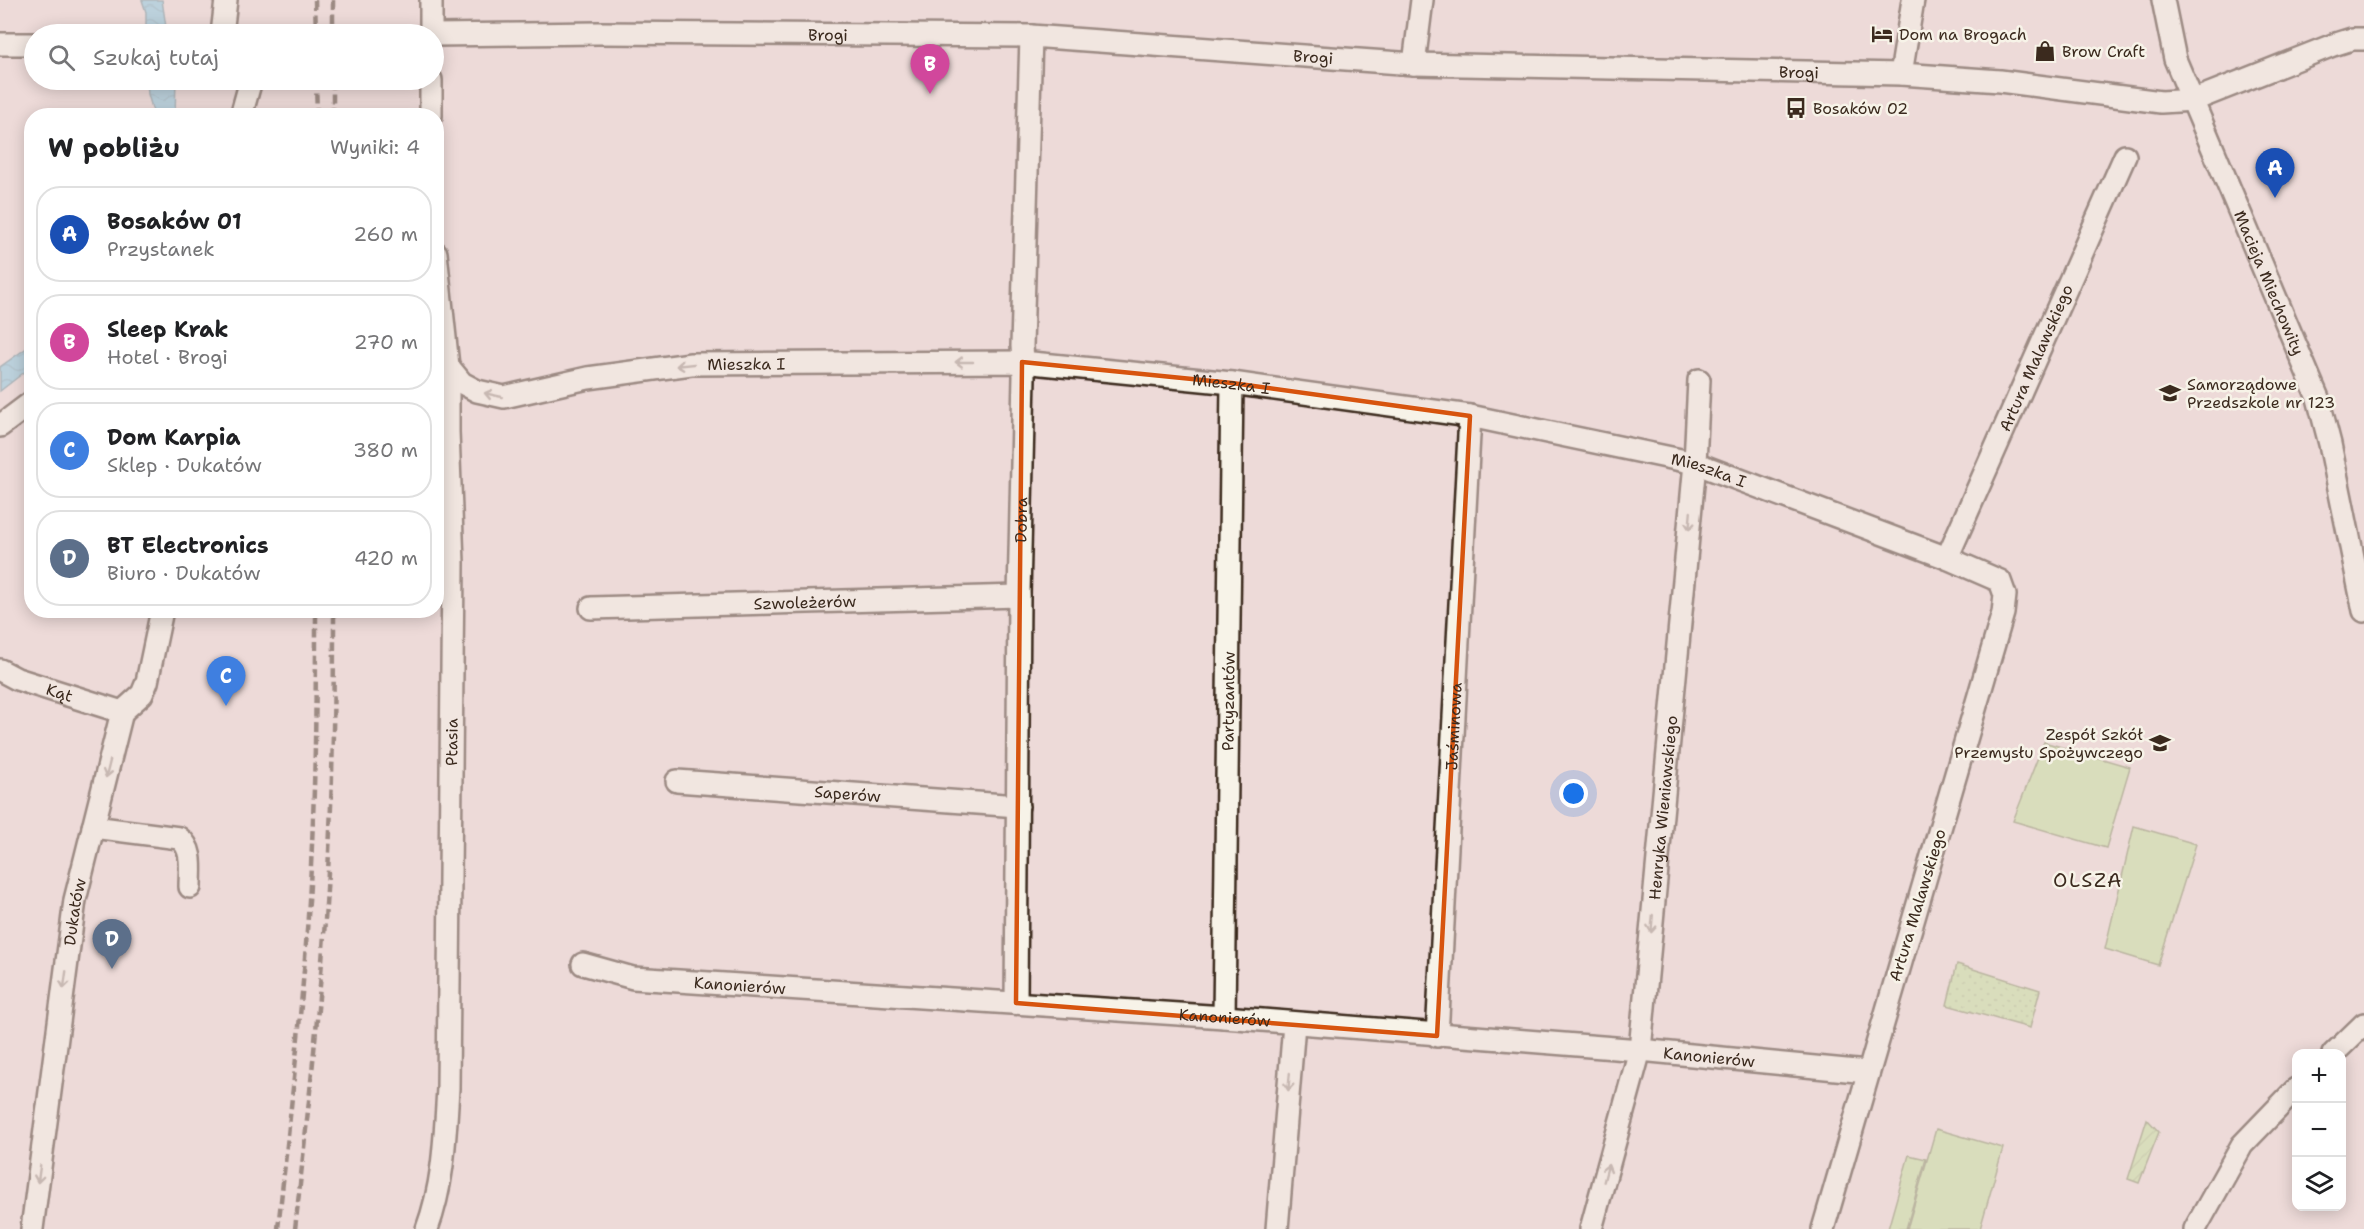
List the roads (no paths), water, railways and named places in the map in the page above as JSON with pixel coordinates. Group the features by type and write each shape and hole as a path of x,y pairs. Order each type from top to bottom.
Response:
{"street":[{"path":"223,24 226,0"},
{"path":"431,0 432,24"},
{"path":"1414,64 1422,0"},
{"path":"1900,74 1913,0"},
{"name":"Macieja Miechowity","path":"2163,0 2175,59 2318,398 2330,444 2364,610"},
{"name":"Brogi","path":"444,35 609,33 1031,36 1414,64 1900,74 2000,81 2162,102 2194,100 2343,41 2364,39"},
{"name":"Dobra","path":"1016,1004 1024,222 1031,36"},
{"path":"0,44 24,45"},
{"path":"244,108 248,90"},
{"path":"431,90 431,108"},
{"name":"Artura Malawskiego","path":"1947,558 2125,156"},
{"name":"Ptasia","path":"427,1229 436,1203 444,1154 448,1088 453,563 448,366 444,328"},
{"name":"Mieszka I","path":"448,366 462,383 469,387 504,397 588,378 691,364 1022,362 1232,383 1470,416 1695,463 1947,558 2000,581"},
{"name":"Henryka Wieniawskiego","path":"1591,1229 1640,1050 1695,463 1699,380"},
{"name":"Partyzantów","path":"1224,1017 1232,383"},
{"path":"0,426 24,408"},
{"name":"Jaśminowa","path":"1437,1035 1470,416"},
{"name":"Artura Malawskiego","path":"1822,1229 2003,613 2005,595 2000,581"},
{"name":"Szwoleżerów","path":"591,608 1019,596"},
{"name":"Dukatów","path":"32,1229 75,900 122,712 141,694 147,682 160,618"},
{"name":"Kąt","path":"0,670 17,679 122,712"},
{"name":"Saperów","path":"677,781 1018,806"},
{"path":"93,827 179,838 186,843 189,850 190,886"},
{"name":"Kanonierów","path":"583,964 633,978 1224,1017 1640,1050 1867,1072"},
{"path":"1277,1229 1294,1024"},
{"path":"2337,1049 2364,1024"},
{"path":"2195,1229 2242,1145 2292,1093"}],"water":[{"path":"142,0 162,0 166,24 146,24 146,12"},
{"path":"148,90 176,90 175,108 152,108"},
{"path":"24,350 24,372 0,391 0,367"}],"railway":[{"path":"315,0 316,24"},
{"path":"333,0 333,24"},
{"path":"316,90 317,108"},
{"path":"333,90 333,108"},
{"path":"278,1229 298,1034 310,878 315,763 316,618"},
{"path":"295,1229 315,1041 326,899 332,762 334,618"}],"place":[{"name":"Dom na Brogach","path":"1882,34"},
{"name":"Brow Craft","path":"2045,51"},
{"name":"Sleep Krak","path":"930,94"},
{"name":"Bosaków 02","path":"1796,108"},
{"name":"Bosaków 01","path":"2275,198"},
{"name":"Samorządowe Przedszkole nr 123","path":"2170,393"},
{"name":"Dom Karpia","path":"226,706"},
{"name":"Zespół Szkół Przemysłu Spożywczego","path":"2160,743"},
{"name":"BT Electronics","path":"112,969"}],"district":[{"name":"OLSZA","path":"2088,880"}]}
